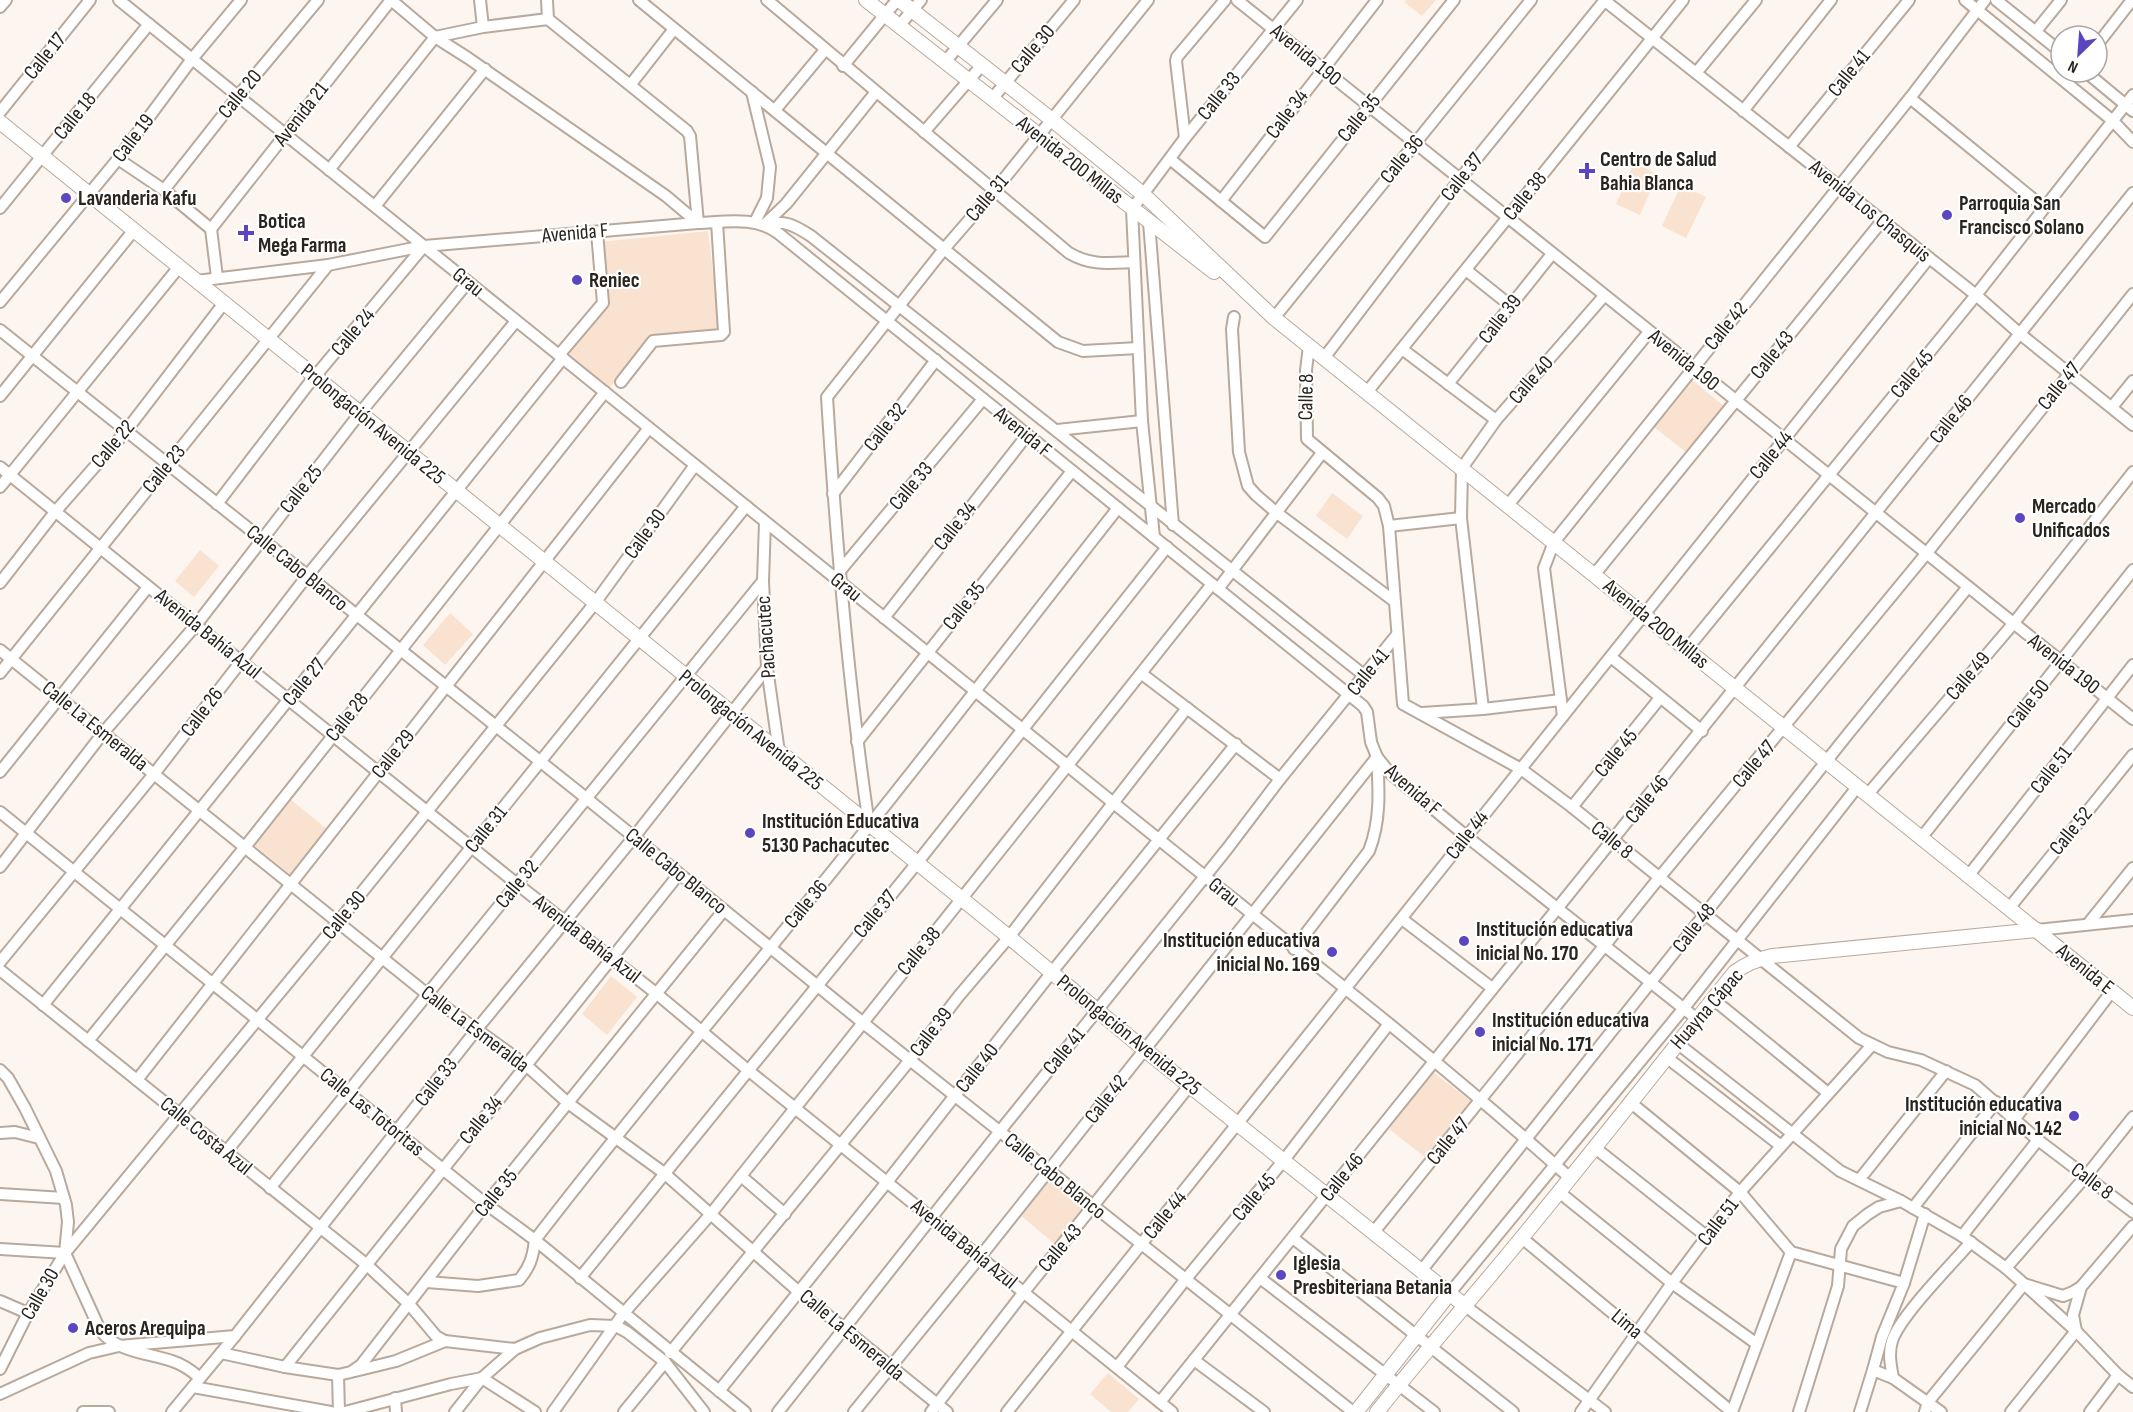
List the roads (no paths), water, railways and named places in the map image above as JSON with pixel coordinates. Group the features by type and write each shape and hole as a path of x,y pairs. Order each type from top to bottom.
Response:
{"main road":[{"name":"Avenida 200 Millas","path":"866,0 1274,318 2037,930"},
{"name":"Avenida 200 Millas","path":"898,0 916,5 959,46 1144,195 1274,318"},
{"name":"Prolongación Avenida 225","path":"0,122 1009,937 1145,1050 1464,1305"},
{"name":"Huayna Cápac","path":"1377,1412 1430,1345 1522,1238 1713,999 1744,965 1760,959 2037,930"},
{"name":"Avenida E","path":"2037,930 2133,1008"},
{"name":"Huayna Cápac","path":"1355,1412 1449,1294"}],"street":[{"path":"0,7 6,0"},
{"name":"Calle 17","path":"0,112 90,0"},
{"name":"Grau","path":"119,0 765,522 840,577 884,618 1482,1100 1570,1178"},
{"name":"Calle 19","path":"0,302 118,159 192,59 241,0"},
{"name":"Calle 20","path":"164,190 318,0"},
{"path":"391,0 435,37 485,69 666,196 698,223"},
{"name":"Avenida 21","path":"212,229 391,0"},
{"path":"480,0 483,27"},
{"path":"547,0 548,19"},
{"path":"639,0 1058,342 1083,351 1138,348"},
{"path":"767,0 1069,253 1091,263 1134,262"},
{"path":"843,66 898,0"},
{"path":"945,62 997,0"},
{"name":"Calle 30","path":"992,99 1074,0"},
{"name":"Calle 31","path":"833,494 827,397 944,249 1148,0"},
{"path":"1185,138 1177,57 1225,0"},
{"name":"Avenida 190","path":"1237,0 2133,719"},
{"name":"Calle 33","path":"1132,209 1185,138 1297,0"},
{"name":"Calle 34","path":"1221,201 1377,0"},
{"name":"Calle 35","path":"1221,201 1265,237 1454,0"},
{"name":"Calle 36","path":"1274,318 1532,0"},
{"name":"Avenida Los Chasquis","path":"1604,0 1976,295 2019,333 2133,425"},
{"name":"Calle 37","path":"1324,358 1460,179 1604,0"},
{"name":"Calle 38","path":"1367,392 1683,0"},
{"path":"1696,73 1756,0"},
{"path":"1743,111 1831,0"},
{"name":"Calle 41","path":"1789,147 1909,0"},
{"path":"1965,0 2113,121 2133,142"},
{"name":"Calle 42","path":"1563,716 1544,568 1554,542 1910,98 1985,0"},
{"path":"1996,0 2049,42"},
{"path":"2036,31 2061,0"},
{"path":"2109,30 2132,0"},
{"path":"899,26 916,5"},
{"path":"329,170 435,37 483,27 548,19 631,84 683,127 690,136 698,223"},
{"name":"Calle 18","path":"0,208 148,24"},
{"path":"631,84 674,29"},
{"path":"775,110 825,50"},
{"path":"924,132 982,65"},
{"path":"375,206 485,69"},
{"path":"2103,84 2131,104"},
{"path":"752,92 770,167 767,198 760,223"},
{"path":"760,223 786,204 876,92"},
{"path":"1910,98 2044,208"},
{"name":"Calle 45","path":"1687,649 1976,295 2113,121 2131,104"},
{"path":"118,159 164,190 212,229 217,277"},
{"path":"1170,159 1221,201"},
{"name":"Calle 46","path":"1160,1402 2133,193"},
{"path":"1132,209 1142,421 1154,537"},
{"path":"760,223 779,221 795,226 811,236 1365,676"},
{"name":"Calle 43","path":"1594,575 1882,221"},
{"path":"621,382 653,341 721,335 724,332 717,222"},
{"path":"1149,222 1173,525"},
{"name":"Avenida F","path":"196,280 328,265 424,246 698,223 760,223 778,232 1349,696 1367,712 1371,742 1377,757 1389,771 1466,836 1697,1019"},
{"path":"0,396 134,230"},
{"name":"Calle 27","path":"43,1005 457,492 603,303 597,232"},
{"name":"Calle 24","path":"217,504 315,377 424,246"},
{"name":"Calle 39","path":"1448,384 1552,254"},
{"name":"Calle 44","path":"1007,1412 1929,258"},
{"name":"Calle 23","path":"0,673 328,265"},
{"path":"0,487 179,267"},
{"path":"1466,270 1511,306"},
{"name":"Calle 25","path":"0,867 103,733 196,625 360,413 468,282"},
{"name":"Calle 47","path":"1373,1233 1659,878 1926,554 2133,294"},
{"name":"Calle 40","path":"1461,468 1496,420 1604,296"},
{"name":"Calle 22","path":"0,583 55,512 126,430 224,303"},
{"path":"1234,317 1232,329 1239,452 1248,486 1277,513 1394,602"},
{"name":"Calle 26","path":"0,962 154,774 307,576 516,321"},
{"name":"Calle Cabo Blanco","path":"0,330 1141,1245 1355,1412"},
{"path":"1508,506 1649,332"},
{"name":"Calle 8","path":"1308,346 1307,439 1378,498 1384,506 1389,526 1403,704 1521,768 1859,1038 1888,1052 1921,1060 1975,1085 2038,1140 2133,1212"},
{"path":"1401,349 1496,420"},
{"name":"Calle 32","path":"833,494 936,360"},
{"path":"2112,407 2133,381"},
{"name":"Calle 28","path":"88,1041 245,847 605,392"},
{"name":"Calle 33","path":"840,577 982,399"},
{"path":"1057,430 1142,421"},
{"name":"Calle 29","path":"137,1080 649,428"},
{"name":"Calle 34","path":"884,618 1027,435"},
{"name":"Calle 38","path":"553,1412 623,1314 710,1215 1142,674 1215,586 1232,572 1322,453"},
{"name":"Calle 30","path":"0,1369 27,1315 65,1252 258,1020 595,603 695,465"},
{"name":"Avenida Bahía Azul","path":"0,467 657,994 749,1071 1172,1412"},
{"path":"1461,468 1461,518 1483,709"},
{"name":"Calle 35","path":"857,742 1072,471"},
{"name":"Calle 49","path":"1736,940 1863,790 2013,624 2133,472"},
{"path":"833,494 857,742 870,825"},
{"name":"Calle 31","path":"226,1152 746,506"},
{"name":"Calle 36","path":"535,1240 613,1137 702,1032 870,825 1118,507"},
{"path":"1389,526 1461,518"},
{"name":"Pachacutec","path":"765,522 763,581 767,668 779,752"},
{"name":"Calle 37","path":"580,1278 818,986 1167,547"},
{"name":"Calle 50","path":"1922,837 2133,570"},
{"name":"Calle 32","path":"270,1188 763,581"},
{"path":"0,772 148,586"},
{"name":"Calle 48","path":"1421,1271 1848,734 1968,587"},
{"name":"Calle 41","path":"778,1412 1205,877 1280,778 1396,636"},
{"name":"Calle La Esmeralda","path":"0,650 427,994 526,1065 568,1103 664,1173 753,1253 938,1410"},
{"path":"1611,657 1702,731"},
{"name":"Calle 51","path":"1969,875 2133,665"},
{"name":"Calle 33","path":"172,1412 767,668"},
{"path":"1142,674 1280,778"},
{"name":"Calle 45","path":"1572,807 1660,698"},
{"path":"1422,713 1561,700"},
{"name":"Calle 39","path":"624,1412 910,1060 957,997 1009,937 1187,708"},
{"name":"Calle 40","path":"719,1391 1236,744"},
{"name":"Calle 52","path":"2010,908 2133,755"},
{"path":"1294,948 1369,851 1376,834 1379,817 1377,757"},
{"name":"Calle 42","path":"854,1412 1377,757"},
{"name":"Calle Las Totoritas","path":"0,812 396,1132 535,1240 623,1314 668,1358 719,1391 745,1412"},
{"path":"2088,924 2133,868"},
{"name":"Calle 34","path":"285,1367 679,874"},
{"name":"Calle 35","path":"351,1372 361,1365 486,1204 724,910"},
{"path":"1402,918 1492,988"},
{"name":"Huayna Cápac","path":"2037,930 2133,920"},
{"name":"Huayna Cápac","path":"1449,1294 1684,1008 1736,940"},
{"name":"Calle Costa Azul","path":"0,970 367,1265 409,1304 436,1336 445,1341"},
{"path":"2014,1120 2112,991"},
{"path":"1713,999 1828,1093"},
{"name":"Calle 45","path":"1117,1367 1284,1160 1388,1025"},
{"path":"1677,1043 1840,1171 1925,1214 1966,1239 2006,1268 2076,1331 2118,1375 2133,1387"},
{"name":"Calle 51","path":"1581,1412 1672,1283 1740,1192 1872,1045"},
{"path":"1666,1057 1780,1146"},
{"path":"0,1070 8,1078 56,1171 68,1222 65,1252 100,1330 119,1346 174,1362 200,1378"},
{"path":"1859,1180 1946,1071"},
{"name":"Calle 43","path":"938,1410 1024,1292 1190,1085"},
{"path":"1630,1102 1740,1192 1791,1252 1904,1283"},
{"path":"1913,1208 1996,1102"},
{"path":"2006,1268 2086,1176 2133,1117"},
{"path":"0,1133 15,1132 39,1138"},
{"path":"1893,1378 1890,1353 1893,1340 1904,1321 2038,1140"},
{"path":"1594,1147 1706,1236"},
{"path":"741,1176 785,1214"},
{"path":"1559,1192 1672,1283 1756,1344"},
{"path":"0,1194 64,1198"},
{"path":"1799,1412 1838,1286 1841,1249 1853,1226 1879,1207 1901,1201"},
{"path":"1860,1412 1925,1214"},
{"path":"2024,1284 2063,1296 2073,1293 2081,1287 2133,1226"},
{"path":"1293,1238 1514,1412"},
{"name":"Lima","path":"1522,1238 1732,1412"},
{"path":"427,1282 478,1286 519,1280 529,1269 534,1254 535,1240"},
{"path":"0,1249 65,1252"},
{"path":"1732,1412 1791,1252"},
{"path":"1260,1278 1434,1412"},
{"path":"1926,1407 2024,1284"},
{"path":"2011,1412 2076,1331 2073,1314 2081,1287"},
{"path":"0,1301 27,1315"},
{"name":"Prolongación Avenida 225","path":"1464,1305 1605,1412"},
{"path":"455,1412 482,1378 515,1349 540,1338 590,1325 616,1326 668,1358 702,1411"},
{"path":"0,1394 89,1353 119,1346 235,1336"},
{"path":"221,1353 285,1367 338,1375 396,1361 445,1341 515,1349"},
{"path":"1194,1360 1264,1412"},
{"path":"1873,1370 1893,1378 1926,1407 1941,1412"},
{"path":"338,1375 339,1412"},
{"path":"2090,1412 2118,1375"},
{"path":"345,1412 482,1378 535,1412"},
{"path":"193,1387 331,1412"},
{"path":"395,1398 396,1412"},
{"path":"83,1412 109,1412"}],"place":[{"name":"Centro de Salud Bahia Blanca","path":"1587,171"},
{"name":"Lavanderia Kafu","path":"66,198"},
{"name":"Parroquia San Francisco Solano","path":"1947,215"},
{"name":"Botica Mega Farma","path":"246,233"},
{"name":"Reniec","path":"577,280"},
{"name":"Mercado Unificados","path":"2020,518"},
{"name":"Institución Educativa 5130 Pachacutec","path":"750,833"},
{"name":"Institución educativa inicial No. 170","path":"1464,941"},
{"name":"Institución educativa inicial No. 169","path":"1332,952"},
{"name":"Institución educativa inicial No. 171","path":"1480,1032"},
{"name":"Institución educativa inicial No. 142","path":"2074,1116"},
{"name":"Iglesia Presbiteriana Betania","path":"1281,1275"},
{"name":"Aceros Arequipa","path":"73,1328"}]}
